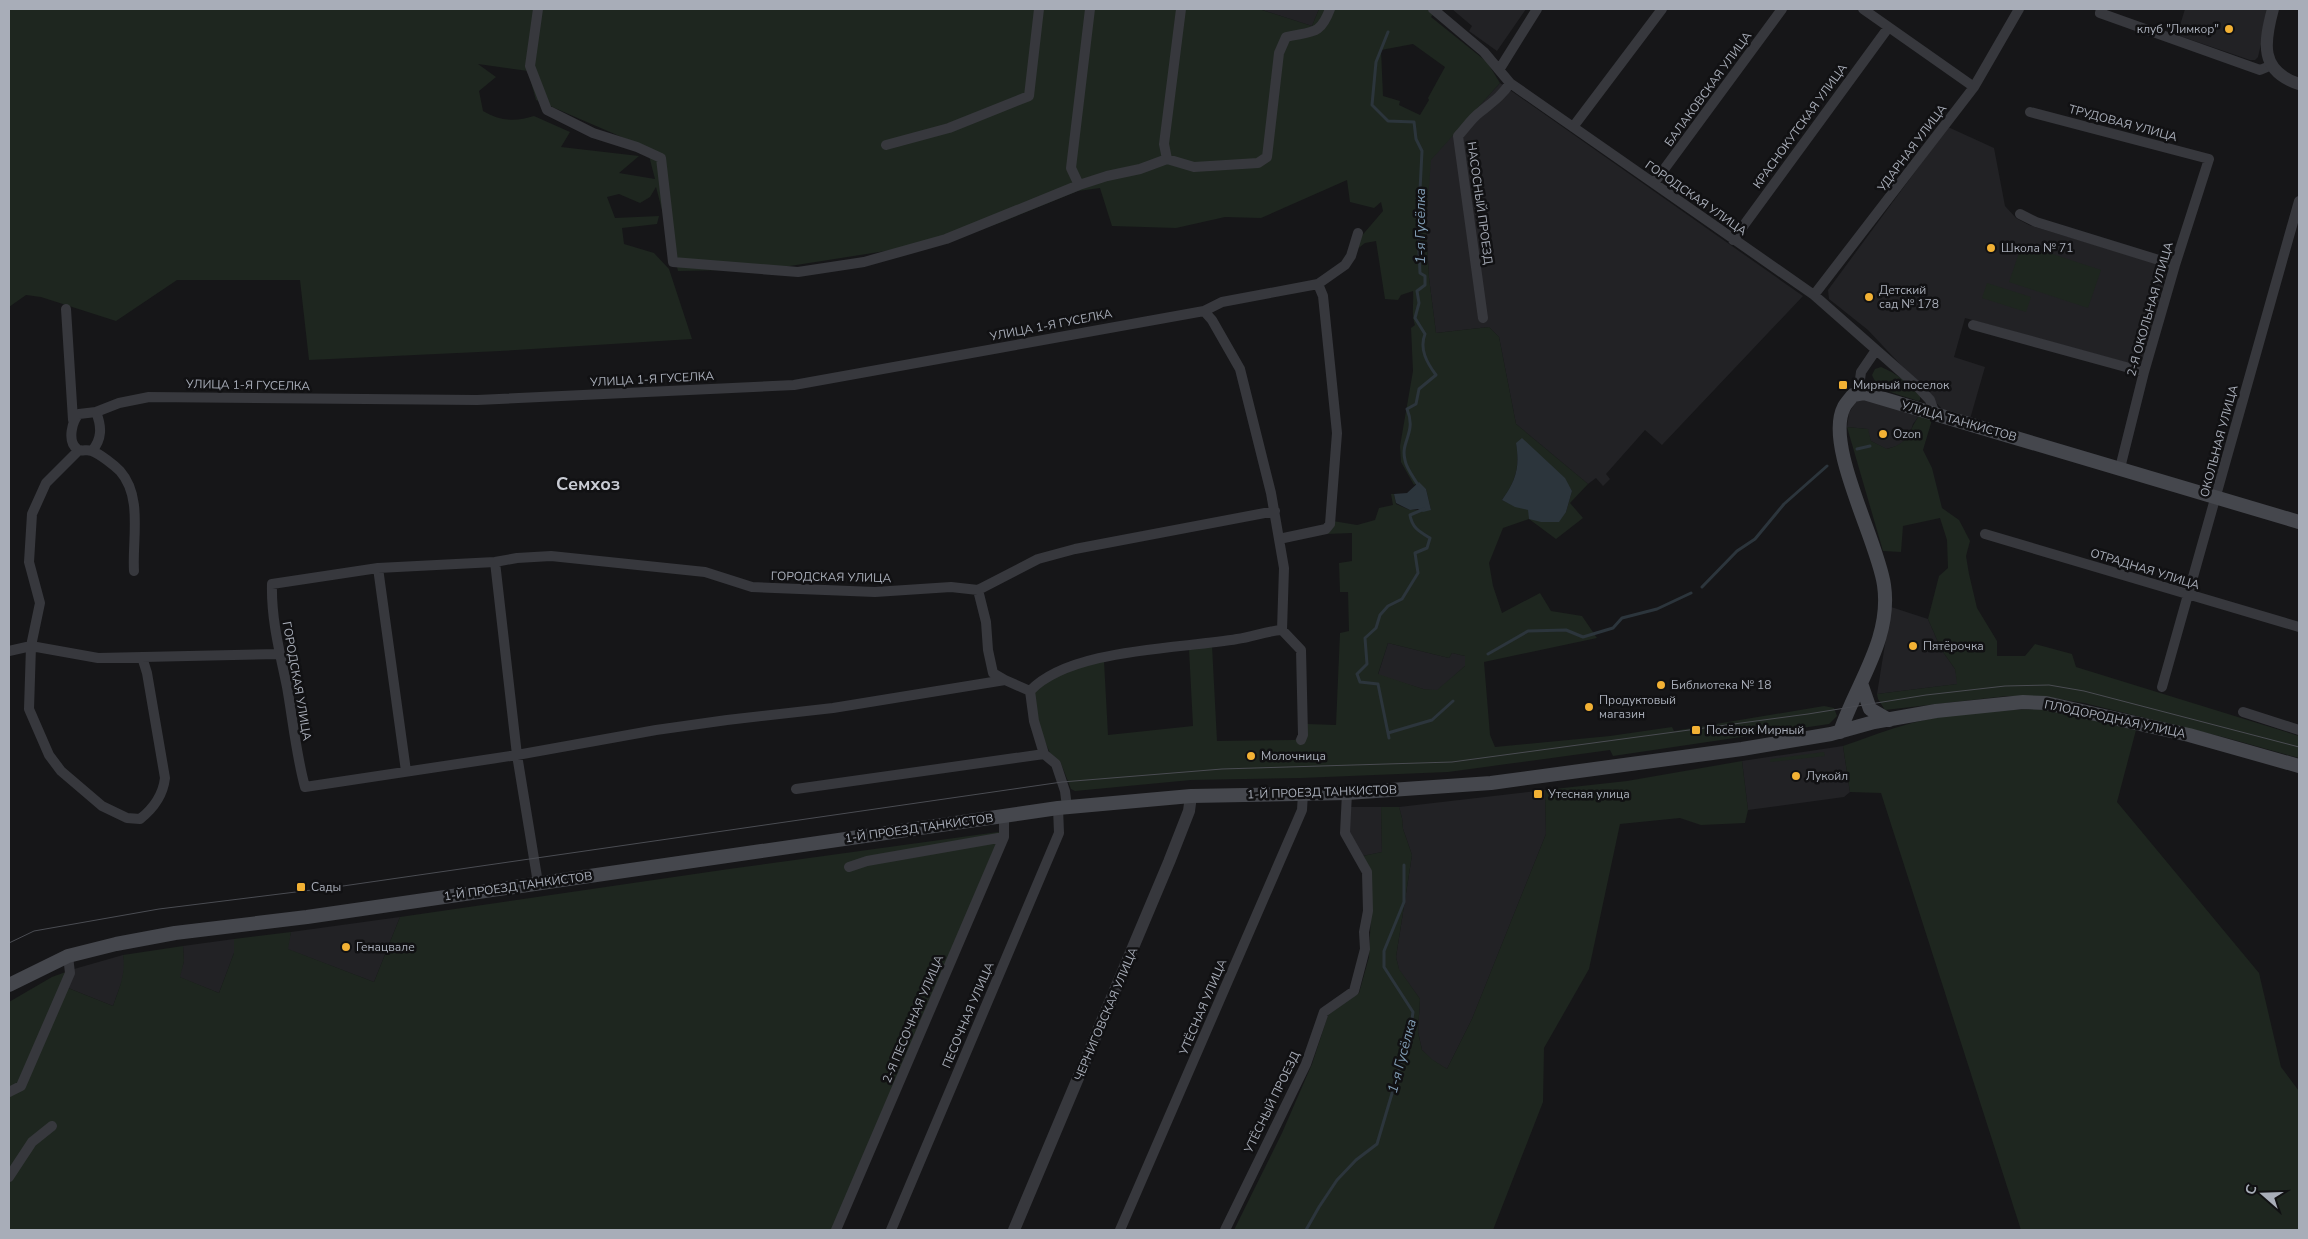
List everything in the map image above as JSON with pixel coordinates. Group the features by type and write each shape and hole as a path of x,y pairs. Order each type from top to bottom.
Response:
{"main road":[{"name":"УЛИЦА ТАНКИСТОВ","path":"1858,394 1864,393 2299,522"},
{"path":"1840,732 1846,713 1862,686 1876,653 1885,586 1879,561 1843,456 1840,425 1843,407 1853,395 1858,394"},
{"path":"1862,686 1870,709 1889,720"},
{"name":"ПЛОДОРОДНАЯ УЛИЦА","path":"1840,732 1889,720 1973,706 2023,702 2046,703 2189,735 2299,766"},
{"name":"1-Й ПРОЕЗД ТАНКИСТОВ","path":"9,985 68,956 116,944 175,933 1063,807 1191,796 1427,788 1538,777 1742,749 1840,732"}],"street":[{"path":"538,9 530,66 547,110 593,133 638,147 661,158 673,262 798,272 864,262 946,239 1079,185 1107,176 1140,169 1167,158 1194,167 1223,167 1258,163 1267,156 1278,53 1286,37 1316,31 1324,24 1330,9"},
{"path":"886,145 949,128 1029,96 1039,9"},
{"path":"1079,185 1071,168 1090,9"},
{"path":"1167,158 1164,144 1182,9"},
{"name":"ГОРОДСКАЯ УЛИЦА","path":"1433,9 1484,52 1510,83 1814,296 1860,334 1930,400 1936,414"},
{"path":"1499,70 1537,9"},
{"path":"1573,127 1662,9"},
{"name":"БАЛАКОВСКАЯ УЛИЦА","path":"1654,183 1782,9"},
{"path":"1863,9 1974,87"},
{"name":"УДАРНАЯ УЛИЦА","path":"1814,296 1974,87 2019,9"},
{"path":"2273,9 2265,43 2267,56 2272,65 2288,80 2299,84"},
{"path":"2101,11 2260,70 2272,65"},
{"name":"КРАСНОКУТСКАЯ УЛИЦА","path":"1733,240 1888,28"},
{"name":"НАСОСНЫЙ ПРОЕЗД","path":"1483,318 1458,136 1480,112 1489,107 1506,90 1510,83"},
{"name":"ТРУДОВАЯ УЛИЦА","path":"2030,112 2209,159"},
{"name":"2-Я ОКОЛЬНАЯ УЛИЦА","path":"2120,468 2144,372 2175,265 2209,159"},
{"name":"ОКОЛЬНАЯ УЛИЦА","path":"2162,687 2299,201"},
{"path":"2020,214 2036,222 2175,265"},
{"name":"УЛИЦА 1-Я ГУСЕЛКА","path":"96,412 119,403 149,397 477,400 794,385 1204,311 1222,302 1318,284 1345,265 1351,256 1358,233"},
{"path":"1279,539 1326,529 1330,524 1337,432 1323,296 1318,284"},
{"path":"66,309 73,420 72,436 75,447 79,450 92,451 119,470 134,497 134,571"},
{"path":"1204,311 1212,320 1240,369 1274,511 1284,568 1282,630 1301,650 1303,735 1301,740"},
{"path":"1973,324 2144,372"},
{"path":"1858,394 1861,372 1876,350"},
{"path":"73,420 79,414 96,412 100,426 100,438 92,451"},
{"path":"79,450 46,483 32,514 29,562 40,603 31,646 29,709 49,755 61,771 102,806 127,818 140,819 149,812 163,791 165,778 147,673 142,657"},
{"path":"1030,691 993,673 988,650 986,622 978,590 1038,559 1075,549 1274,511"},
{"name":"ОТРАДНАЯ УЛИЦА","path":"1985,534 2299,627"},
{"name":"ГОРОДСКАЯ УЛИЦА","path":"978,590 952,587 875,592 800,590 752,586 705,572 551,556 517,558 495,562 378,568 272,584 279,654 287,688 298,760 305,787 517,755 656,730 833,708 1005,680"},
{"path":"495,562 517,755 538,883"},
{"path":"378,568 406,771"},
{"path":"796,789 1044,754 1034,721 1030,691 1037,683 1063,668 1103,657 1239,639 1267,631 1282,630"},
{"path":"9,651 31,646 98,658 279,654"},
{"path":"2242,712 2299,730"},
{"name":"ПЕСОЧНАЯ УЛИЦА","path":"891,1230 1059,833 1065,791 1056,764 1044,754"},
{"name":"УТЁСНЫЙ ПРОЕЗД","path":"1226,1230 1306,1064 1324,1012 1354,991 1365,949 1364,932 1368,911 1367,872 1345,834 1347,792"},
{"name":"УТЁСНАЯ УЛИЦА","path":"1120,1230 1302,810 1303,793"},
{"name":"ЧЕРНИГОВСКАЯ УЛИЦА","path":"1014,1230 1165,871 1189,811 1191,796"},
{"name":"2-Я ПЕСОЧНАЯ УЛИЦА","path":"836,1230 1004,838 1004,816"},
{"path":"850,867 867,861 1004,838"},
{"path":"9,1092 21,1086 70,974 68,956"},
{"path":"9,1177 32,1142 52,1126"}],"shaded area":[{"path":"9,9 1259,9 1312,26 1319,9 1437,9 1431,17 1487,62 1500,83 1431,160 1426,226 1429,278 1436,333 1489,327 1499,337 1516,424 1588,484 1570,503 1583,518 1556,539 1529,519 1503,528 1489,563 1493,586 1502,613 1540,593 1551,611 1582,616 1597,638 1484,662 1490,735 1495,747 1610,736 1672,727 1674,731 1824,706 1834,708 1837,716 1829,724 1613,756 1610,750 1448,772 1191,780 1075,791 1071,789 1060,761 1053,759 1041,732 1035,711 1035,692 1039,685 1051,677 1104,661 1108,735 1193,726 1189,649 1212,646 1217,741 1295,740 1307,724 1336,725 1340,633 1349,631 1348,592 1340,592 1339,563 1352,561 1352,533 1326,534 1333,521 1357,525 1375,520 1379,508 1393,505 1391,494 1394,494 1396,504 1410,510 1431,510 1426,489 1417,483 1414,485 1401,462 1400,446 1413,371 1411,328 1415,325 1413,291 1401,295 1398,300 1385,299 1376,241 1365,243 1356,250 1359,239 1383,211 1381,202 1374,208 1350,202 1347,180 1261,218 1225,217 1176,228 1112,226 1100,188 1078,191 949,241 771,269 678,271 656,187 650,197 640,203 619,194 607,197 615,218 659,216 657,224 622,228 624,244 654,253 669,269 692,339 309,360 300,280 177,280 116,321 41,297 26,295 9,307","holes":["1413,44 1445,67 1420,115 1399,105 1400,101 1383,96 1381,50","478,64 528,71 536,100 647,148 655,179 619,173 639,156 561,147 570,132 534,116 508,120 495,117 483,111 479,91 496,77","1516,443 1554,469 1561,476 1572,491 1566,512 1541,511 1517,506 1502,500 1514,480 1517,459","1388,643 1449,658 1452,653 1465,656 1465,666 1437,690 1423,689 1378,674"]},
{"path":"1259,9 1319,9 1312,26"},
{"path":"1452,9 1526,9 1497,51 1469,31 1472,26"},
{"name":"клуб \"Лимкор\"","path":"2185,9 2269,9 2258,57 2255,60 2250,60 2177,35"},
{"path":"1500,83 1803,296 1662,445 1645,430 1606,474 1610,479 1603,486 1596,478 1588,484 1516,424 1499,337 1489,327 1436,333 1429,278 1426,226 1430,160"},
{"name":"Школа № 71","path":"1948,127 1994,148 2005,206 2016,218 2029,225 2161,265 2167,271 2144,359 2140,364 2132,364 1965,318 1954,357 1985,367 1970,419 1942,409 1868,330 1829,299 1828,290"},
{"path":"2022,244 2101,270 2088,308 2009,282"},
{"path":"1987,283 2031,297 2026,312 1982,298"},
{"path":"1881,367 1897,375 1907,383 1920,396 1920,400 1899,395 1879,385 1872,375 1875,369"},
{"path":"1866,399 1919,416 1913,424 1908,439 1897,446 1886,449 1871,441 1867,429 1847,427 1849,413 1857,400"},
{"path":"1919,416 1932,420 1923,450 1932,468 1942,508 1959,520 1970,541 1966,556 1969,574 1977,608 1997,641 1997,656 2025,656 2035,644 2072,654 2076,667 2299,736 2299,758 2227,738 2084,703 2047,697 2007,696 1885,710 1877,694 1957,684 1955,669 1941,649 1928,619 1939,576 1948,568 1947,540 1940,518 1903,526 1901,552 1883,551 1847,427 1868,429 1871,441 1887,449 1900,444 1907,437"},
{"path":"1522,438 1565,478 1572,491 1566,512 1559,522 1541,522 1529,519 1528,510 1515,507 1502,500 1514,480 1517,467 1516,443"},
{"path":"1419,482 1426,489 1431,510 1423,512 1418,509 1410,510 1396,503 1394,494 1407,493"},
{"path":"1891,607 1928,619 1941,649 1955,669 1958,684 1877,694"},
{"path":"1388,643 1449,658 1452,653 1465,656 1465,666 1437,691 1423,689 1378,675"},
{"path":"2045,709 2136,730 2117,802 2259,973 2281,1067 2299,1091 2299,1230 2021,1230 1881,793 1850,792 1843,746 1928,719 1978,712"},
{"name":"Лукойл","path":"1843,746 1850,792 1844,797 1748,810 1742,761"},
{"path":"1824,752 1825,756 1770,762 1771,759"},
{"path":"1742,761 1748,810 1745,823 1701,825 1680,818 1620,824 1589,969 1544,1048 1543,1102 1493,1230 1234,1230 1282,1133 1312,1064 1328,1015 1359,993 1369,957 1371,912 1363,856 1382,852 1381,807 1399,807 1403,829 1412,855 1396,957 1399,969 1420,999 1418,1032 1422,1050 1447,1069 1472,1019 1546,834 1545,790 1627,781"},
{"path":"1545,790 1546,834 1472,1019 1447,1069 1432,1060 1422,1050 1418,1032 1420,999 1399,970 1396,957 1412,855 1403,829 1399,807"},
{"path":"1351,807 1381,807 1382,852 1363,856 1346,834"},
{"path":"1001,833 833,1230 9,1230 9,1002 52,977 74,969 68,988 113,1006 123,975 123,955 183,946 184,961 180,977 219,993 234,953 234,939 291,932 288,949 374,982 400,917"},
{"path":"400,917 374,982 287,949 291,932"},
{"path":"234,939 234,953 219,993 179,977 184,961 183,946"},
{"path":"123,955 125,965 122,981 113,1006 68,988 74,969"}],"waterway":[{"name":"1-я Гусёлка","path":"1388,32 1376,62 1372,105 1388,121 1414,122 1416,139 1422,151 1418,229 1420,273 1425,276 1425,285 1417,291 1419,303 1415,318 1425,334 1423,350 1427,361 1436,375 1419,389 1416,404 1407,409 1410,424 1404,453 1405,460 1408,470 1418,485"},
{"path":"1857,449 1870,446"},
{"path":"1702,587 1737,551 1755,539 1784,504 1827,466"},
{"name":"1-я Гусёлка","path":"1389,738 1378,684 1360,682 1357,674 1367,664 1365,638 1376,628 1380,615 1388,606 1402,599 1418,573 1415,553 1427,548 1430,538 1420,532 1410,515 1424,509"},
{"path":"1488,654 1528,631 1566,630 1583,637 1613,628 1622,618 1657,609 1691,593"},
{"path":"1388,733 1432,720 1453,701"},
{"name":"1-я Гусёлка","path":"1306,1230 1337,1180 1356,1160 1377,1144 1410,1033 1413,1012 1384,967 1384,951 1404,902 1404,865"}],"tram line":[{"path":"9,943 34,931 159,909 336,887 1062,782 1222,769 1452,762 1808,714 1926,695 2005,686 2049,685 2084,691 2299,747"}],"place":[{"name":"клуб \"Лимкор\"","path":"2229,29"},
{"name":"Школа № 71","path":"1991,248"},
{"name":"Детский сад № 178","path":"1869,297"},
{"name":"Мирный поселок","path":"1843,385"},
{"name":"Ozon","path":"1883,434"},
{"name":"Пятёрочка","path":"1913,646"},
{"name":"Библиотека № 18","path":"1661,685"},
{"name":"Продуктовый магазин","path":"1589,707"},
{"name":"Посёлок Мирный","path":"1696,730"},
{"name":"Молочница","path":"1251,756"},
{"name":"Лукойл","path":"1796,776"},
{"name":"Утесная улица","path":"1538,794"},
{"name":"Сады","path":"301,887"},
{"name":"Генацвале","path":"346,947"}],"district":[{"name":"Семхоз","path":"588,484"}]}
